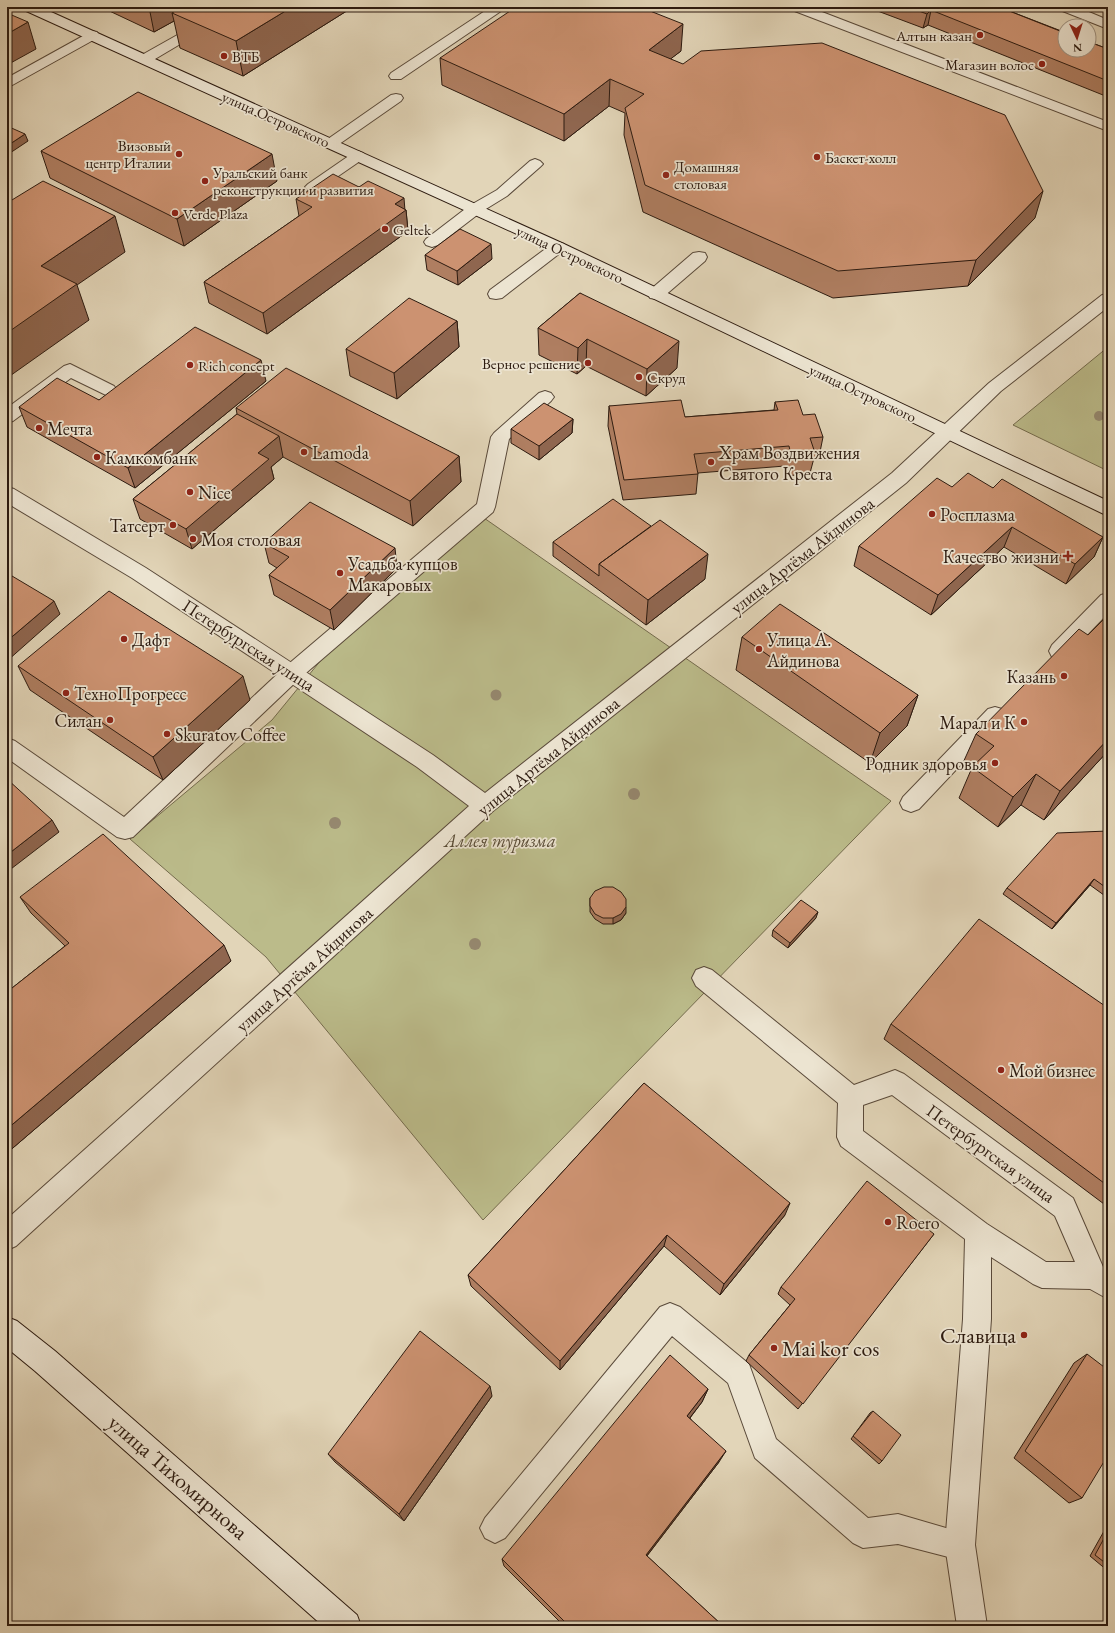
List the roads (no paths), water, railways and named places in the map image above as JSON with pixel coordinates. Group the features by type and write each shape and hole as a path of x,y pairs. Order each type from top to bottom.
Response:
{"street":[{"name":"улица Островского","path":"29,7 558,247 1108,509"},
{"path":"396,76 500,7"},
{"path":"797,7 1108,127"},
{"path":"1065,7 1108,25"},
{"path":"145,59 216,18"},
{"path":"7,84 92,35"},
{"path":"330,144 396,98"},
{"path":"313,187 358,156"},
{"path":"432,242 475,210 502,193 535,164"},
{"path":"496,294 558,247"},
{"path":"656,294 699,257"},
{"name":"улица Артёма Айдинова","path":"7,1237 485,805 899,478 949,433 995,387 1108,299"},
{"path":"7,417 70,370 108,390"},
{"path":"7,747 125,830 292,673 486,507 500,437 545,397"},
{"name":"Петербургская улица","path":"7,494 139,573 425,761 485,805"},
{"path":"1045,664 1108,600"},
{"path":"911,803 1008,703"},
{"path":"704,978 851,1098"},
{"name":"Петербургская улица","path":"895,1082 1064,1207 1101,1281 1042,1275 978,1233 850,1137 851,1098 895,1082"},
{"path":"972,1626 960,1546 977,1319 978,1233"},
{"path":"495,1528 670,1317 739,1374 765,1448 863,1533 898,1529 960,1546"},
{"name":"улица Тихомирнова","path":"7,1331 45,1360 346,1626"}],"place":[{"name":"Алтын казан","path":"980,35"},
{"name":"ВТБ","path":"224,56"},
{"name":"Магазин волос","path":"1042,64"},
{"name":"Визовый центр Италии","path":"179,154"},
{"name":"Баскет-холл","path":"817,157"},
{"name":"Домашняя столовая","path":"666,175"},
{"name":"Уральский банк реконструкции и развития","path":"205,181"},
{"name":"Verde Plaza","path":"175,213"},
{"name":"Geltek","path":"385,229"},
{"name":"Верное решение","path":"588,363"},
{"name":"Rich concept","path":"190,365"},
{"name":"Скруд","path":"639,377"},
{"name":"Мечта","path":"39,428"},
{"name":"Lamoda","path":"304,452"},
{"name":"Камкомбанк","path":"97,457"},
{"name":"Храм Воздвижения Святого Креста","path":"711,462"},
{"name":"Nice","path":"190,492"},
{"name":"Росплазма","path":"932,514"},
{"name":"Татсерт","path":"173,525"},
{"name":"Моя столовая","path":"193,539"},
{"name":"Качество жизни","path":"1068,556"},
{"name":"Усадьба купцов Макаровых","path":"340,573"},
{"name":"Дафт","path":"124,639"},
{"name":"Улица А. Айдинова","path":"759,649"},
{"name":"Казань","path":"1064,676"},
{"name":"ТехноПрогресс","path":"66,693"},
{"name":"Силан","path":"110,720"},
{"name":"Марал и К","path":"1024,722"},
{"name":"Skuratov Coffee","path":"167,734"},
{"name":"Родник здоровья","path":"995,763"},
{"name":"Мой бизнес","path":"1001,1070"},
{"name":"Roero","path":"888,1222"},
{"name":"Славица","path":"1024,1335"},
{"name":"Mai kor cos","path":"774,1348"}],"park label":[{"name":"Аллея туризма","path":"500,840"}]}
